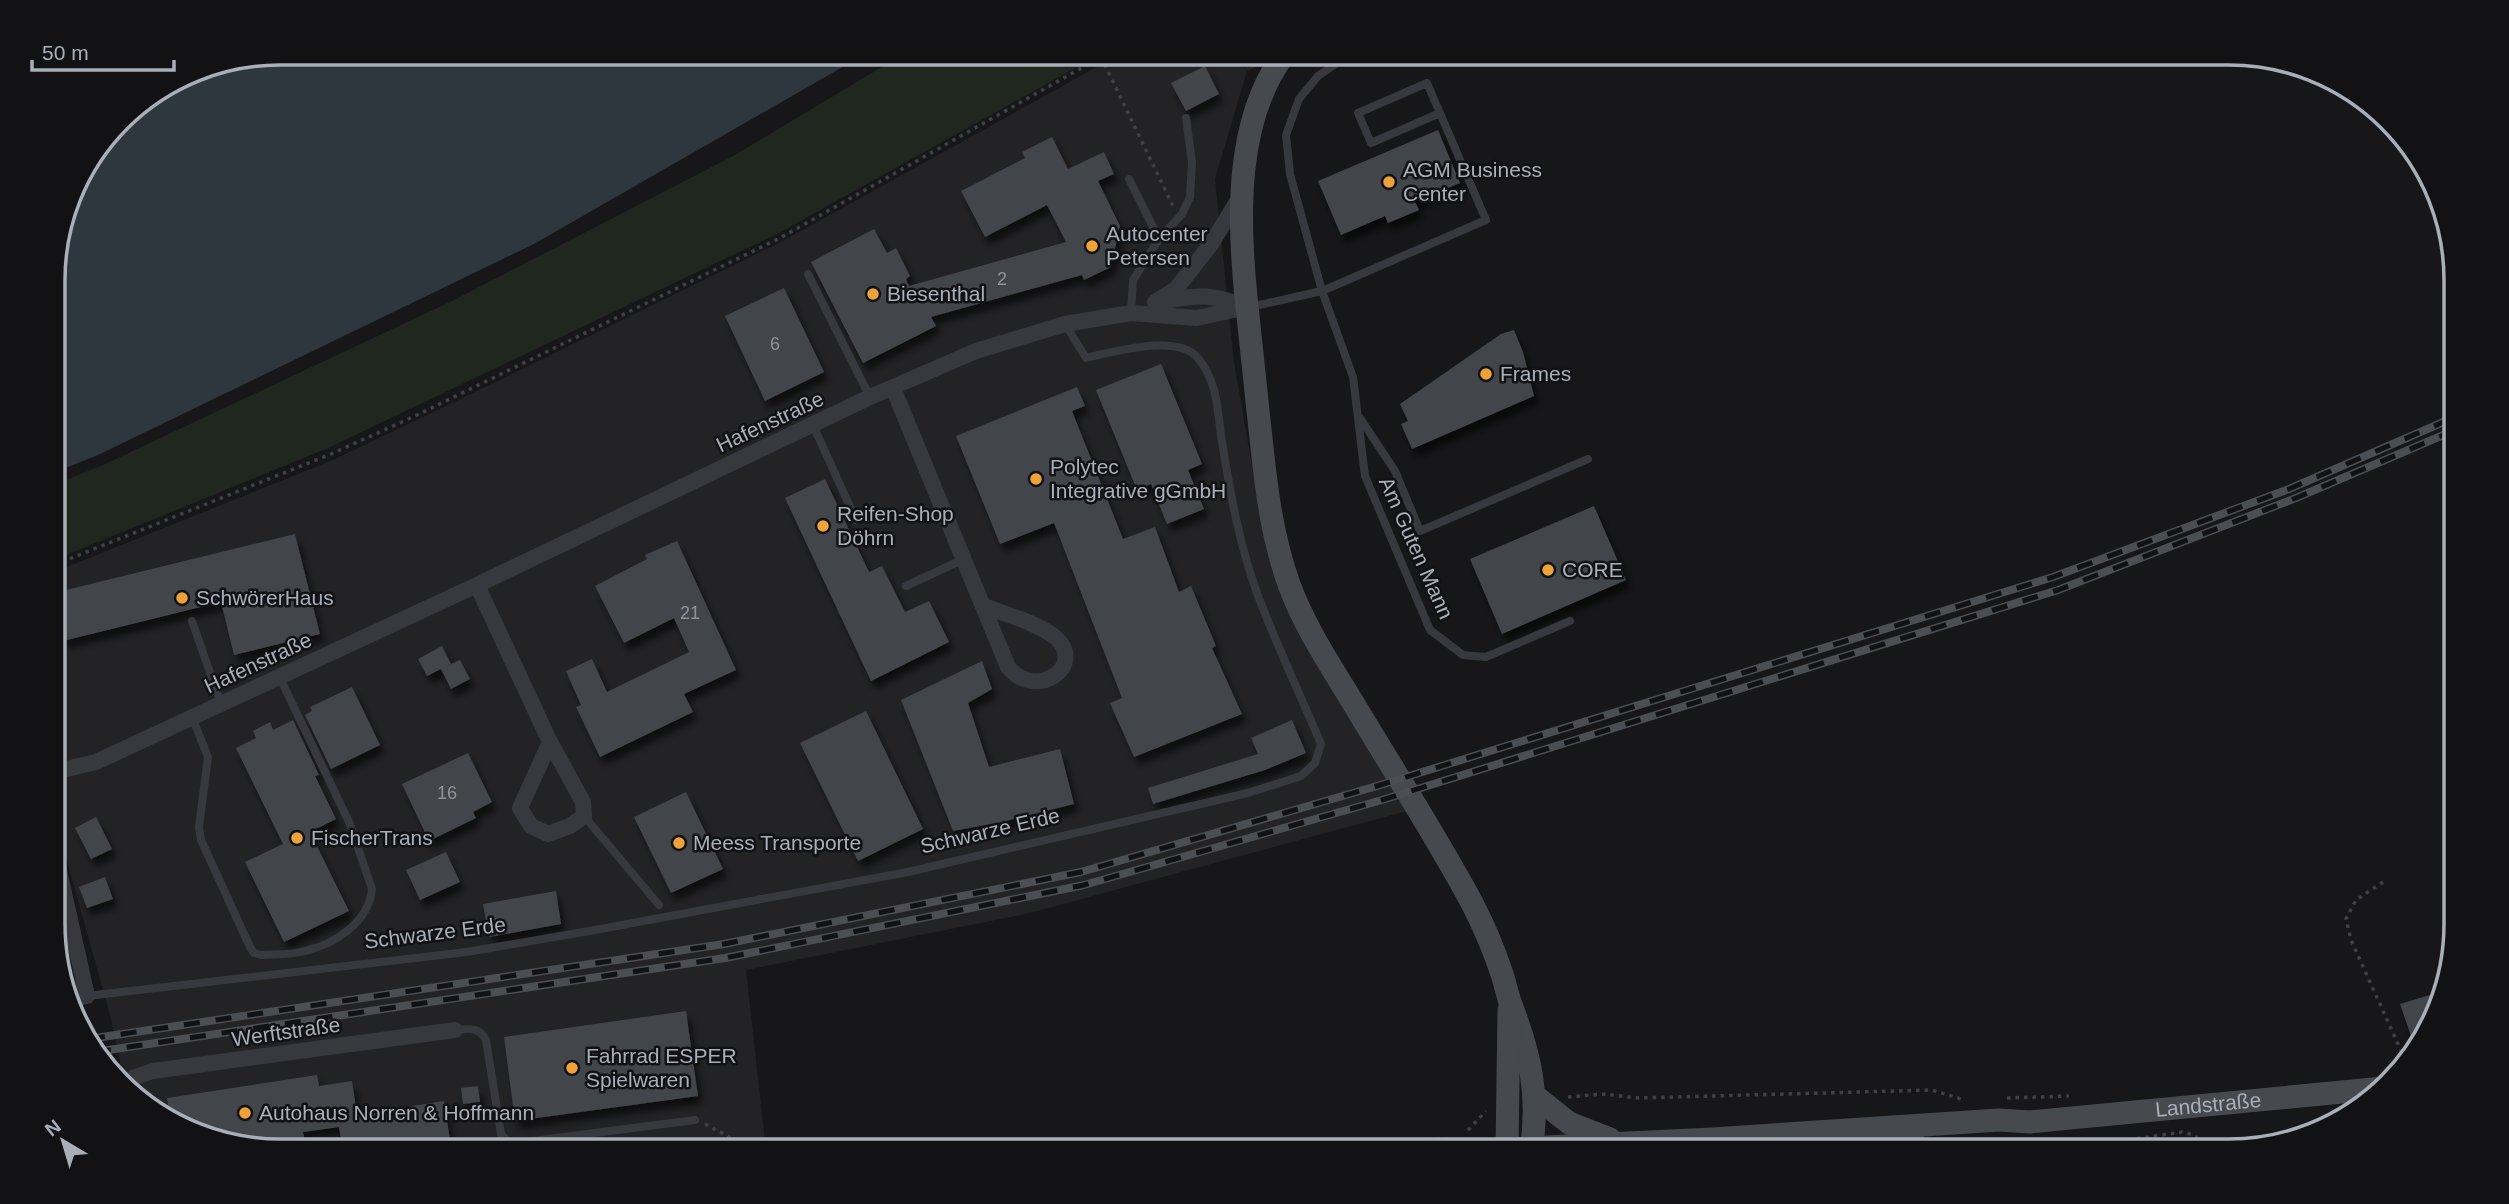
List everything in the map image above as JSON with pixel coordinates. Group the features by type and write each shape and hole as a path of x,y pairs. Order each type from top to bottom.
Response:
{"street":[{"path":"1277,65 1264,87 1254,118 1240,197 1242,257 1266,492 1276,539 1291,588 1322,651 1473,905 1495,955 1524,1038 1535,1096 1532,1139"},
{"name":"Hafenstraße","path":"1131,313 1176,289 1211,244 1240,197"},
{"name":"Hafenstraße","path":"1155,302 1202,295 1247,307"},
{"name":"Hafenstraße","path":"65,769 96,762 477,585 870,397 976,351 1065,324 1131,313 1197,318 1247,307"},
{"path":"892,388 984,606 1003,658 1013,674 1020,679 1035,682 1050,678 1060,671 1065,664 1065,650 1054,636 984,606"},
{"path":"477,585 550,742 583,802 584,816 570,826 548,834 531,826 520,808 550,742"},
{"name":"Schwarze Erde","path":"65,912 80,997"},
{"path":"1507,1139 1509,1000"},
{"name":"Werftstraße","path":"132,1079 153,1071 455,1030"},
{"name":"Landstraße","path":"2030,1122 2366,1090"},
{"path":"1535,1096 1569,1123 1612,1139"},
{"path":"1688,1139 1999,1120 2030,1122"},
{"path":"1921,1139 1986,1133 2030,1122"}],"lane":[{"name":"Am Guten Mann","path":"1334,65 1318,76 1299,99 1286,135 1290,174 1322,291 1353,377 1365,476 1430,631 1463,655 1486,657 1570,621"},
{"path":"1247,307 1322,291 1486,220 1440,113 1427,83 1358,113 1371,144 1440,113"},
{"path":"1131,313 1133,280 1159,239 1182,214 1190,197 1192,162 1186,118"},
{"path":"1129,180 1159,239"},
{"path":"808,274 870,397"},
{"name":"Schwarze Erde","path":"80,997 467,952 609,928 908,872 1248,793 1301,776 1315,763 1321,744 1257,593 1241,540 1219,430 1216,390 1197,356 1172,345 1130,348 1086,358 1065,324"},
{"path":"1358,416 1395,471 1420,531 1588,459"},
{"path":"813,425 856,520"},
{"path":"906,586 964,559"},
{"path":"192,621 221,704"},
{"path":"192,717 208,757 199,827 201,840 250,947 254,953 261,956 304,951 339,938 357,921 371,899 372,889 350,824 279,677"},
{"path":"584,816 659,905"},
{"path":"455,1030 476,1028 486,1040 501,1134 506,1139"},
{"path":"549,1139 695,1120"}],"path":[{"path":"65,561 331,454 429,409 780,238 1087,65"},
{"path":"1105,65 1174,209 1182,214"},
{"path":"2383,882 2356,900 2346,919 2351,940 2402,1052"},
{"path":"1566,1097 1604,1094 1638,1098 1932,1090 1963,1100 1976,1099"},
{"path":"2004,1098 2072,1096"},
{"path":"1463,1139 1489,1105"},
{"path":"695,1120 733,1139"},
{"path":"2134,1139 2182,1132 2194,1135 2198,1139"}],"shaded area":[{"path":"266,65 846,65 534,244 98,455 65,468 65,266 72,224 81,197 109,149 138,118 172,94 197,81 224,72"},
{"path":"885,65 1080,65 777,234 328,448 65,556 65,480 103,465 452,301 735,155"},
{"path":"1100,65 1243,65 1247,71 1215,179 1234,362 1258,500 1279,582 1311,656 1407,811 1030,913 746,970 765,1139 252,1137 197,1123 149,1095 121,1069 111,1019 65,854 65,568 333,460 781,242"},
{"path":"1243,65 1258,65 1256,67 1247,71"}],"building":[{"path":"1205,66 1219,94 1186,111 1171,83"},
{"name":"AGM Business Center","path":"1438,130 1460,183 1415,202 1419,210 1388,223 1385,216 1341,235 1318,181"},
{"path":"1052,137 1068,169 1104,152 1114,174 1098,181 1120,226 1111,267 1084,280 1082,275 931,317 936,326 863,363 811,262 874,229 887,253 896,248 910,276 906,279 909,286 1066,242 1047,205 985,237 961,191 1025,158 1022,152"},
{"path":"784,288 824,372 765,401 725,316"},
{"name":"Frames","path":"1514,330 1523,352 1534,396 1412,449 1401,424 1408,421 1400,404 1501,334"},
{"path":"1161,364 1202,464 1188,470 1204,509 1167,524 1151,484 1137,490 1096,390"},
{"path":"1077,387 1085,406 1072,411 1123,539 1155,527 1179,592 1191,586 1216,646 1212,648 1242,714 1134,757 1110,703 1122,698 1054,523 1000,544 956,436"},
{"path":"825,479 869,572 882,566 905,612 929,601 949,642 871,681 785,498"},
{"name":"CORE","path":"1594,506 1626,580 1502,634 1470,559"},
{"name":"SchwörerHaus","path":"295,534 320,634 234,655 221,602 65,641 65,590"},
{"path":"677,541 736,670 684,694 693,712 600,757 576,707 581,705 566,671 592,659 607,692 689,652 674,618 624,643 595,586 647,559 645,555"},
{"path":"442,646 451,664 427,676 418,659"},
{"path":"460,660 470,679 451,689 441,669"},
{"path":"982,661 992,689 968,703 989,767 1060,749 1074,804 953,831 901,700"},
{"path":"352,687 380,745 331,769 305,715 312,711 310,707"},
{"path":"866,711 923,829 858,861 800,743"},
{"name":"FischerTrans","path":"293,720 319,775 315,776 336,819 310,832 349,911 284,942 245,862 283,844 236,748 256,738 253,731 270,722 273,730"},
{"path":"1292,720 1306,753 1265,770 1153,804 1148,788 1258,754 1251,738"},
{"path":"468,753 492,802 473,812 476,818 429,841 402,784"},
{"name":"Meess Transporte","path":"686,792 723,869 671,893 634,817"},
{"path":"96,817 112,849 91,859 75,828"},
{"path":"446,852 460,882 420,900 406,870"},
{"path":"105,877 113,899 87,908 79,887"},
{"path":"556,891 561,924 489,937 483,904"},
{"path":"2432,994 2413,1035 2411,1036 2400,1004"},
{"path":"686,1011 698,1096 515,1121 504,1037"},
{"name":"Autohaus Norren & Hoffmann","path":"317,1075 319,1086 352,1081 357,1115 444,1101 450,1139 341,1139 339,1127 303,1132 304,1139 238,1135 197,1123 172,1110 168,1108 167,1098"},
{"path":"478,1086 480,1102 463,1104 461,1088"}],"railway":[{"path":"98,1038 724,944 1081,872 1377,786 2053,577 2289,489 2444,422"},
{"path":"106,1050 725,958 1084,885 1382,800 2058,590 2296,498 2444,435"}],"place":[{"name":"AGM Business Center","path":"1389,182"},
{"name":"Autocenter Petersen","path":"1092,246"},
{"name":"Biesenthal","path":"873,294"},
{"name":"Frames","path":"1486,374"},
{"name":"Polytec Integrative gGmbH","path":"1036,479"},
{"name":"Reifen-Shop Döhrn","path":"823,526"},
{"name":"CORE","path":"1548,570"},
{"name":"SchwörerHaus","path":"182,598"},
{"name":"FischerTrans","path":"297,838"},
{"name":"Meess Transporte","path":"679,843"},
{"name":"Fahrrad ESPER Spielwaren","path":"572,1068"},
{"name":"Autohaus Norren & Hoffmann","path":"245,1113"}]}
